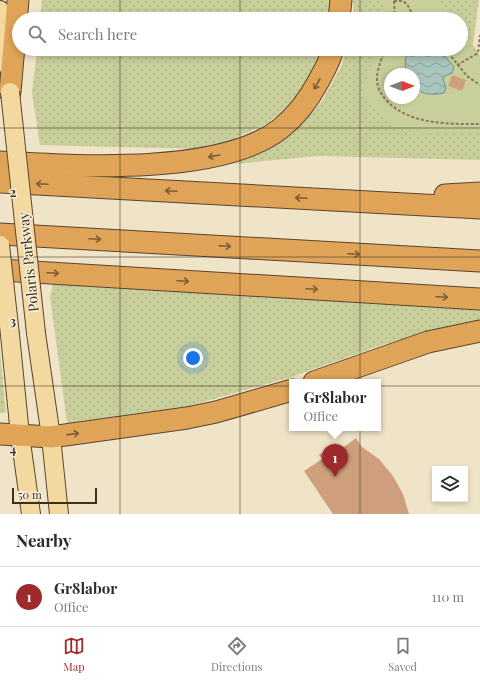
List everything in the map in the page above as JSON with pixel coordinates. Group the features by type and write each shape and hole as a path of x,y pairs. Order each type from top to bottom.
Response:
{"highway":[{"path":"17,12 18,0"},
{"path":"340,12 341,0"},
{"path":"10,92 13,56"},
{"path":"0,162 98,167 175,161 219,155 253,144 280,129 310,98 332,56"},
{"path":"0,182 480,208"},
{"path":"332,199 480,193"},
{"path":"0,234 480,261"},
{"path":"0,270 480,299"},
{"path":"323,379 428,342 480,331"},
{"path":"10,434 51,437 216,412 289,391"}],"main road":[{"name":"Polaris Parkway","path":"0,10 36,333 51,437 59,514"},
{"name":"Polaris Parkway","path":"0,245 10,335 10,434 31,514"}],"path":[{"path":"395,12 394,1 403,1 407,4 411,12"},
{"path":"457,65 478,53 480,35"},
{"path":"383,56 378,70 377,84 380,92 396,110 405,116 416,119 480,124"},
{"path":"450,56 467,76 480,84"}],"green space":[{"path":"42,0 332,0 331,12 41,12"},
{"path":"353,0 479,0 473,45 480,56 480,160 318,156 234,164 294,132 322,101 342,65 344,56 468,56 468,12 354,12"},
{"path":"383,0 436,0 444,12 385,12"},
{"path":"468,45 480,58 480,133 395,129 361,95 375,56 468,56"},
{"path":"36,56 320,56 307,83 289,106 268,123 225,143 199,149 40,145 32,93"},
{"path":"54,281 480,308 480,321 385,344 288,378 189,406 67,423 50,296"},
{"path":"0,351 6,413 0,413"}],"water":[{"path":"406,56 445,56 454,67 452,73 445,76 443,79 446,88 444,93 436,94 428,94 420,91 420,68 406,68"}],"building":[{"path":"452,75 466,80 462,91 448,86"},
{"path":"356,438 362,447 379,459 393,476 403,494 409,514 333,514 304,471 322,459 319,455 336,443 340,450"}],"place":[{"name":"Gr8labor","path":"335,477"}]}
